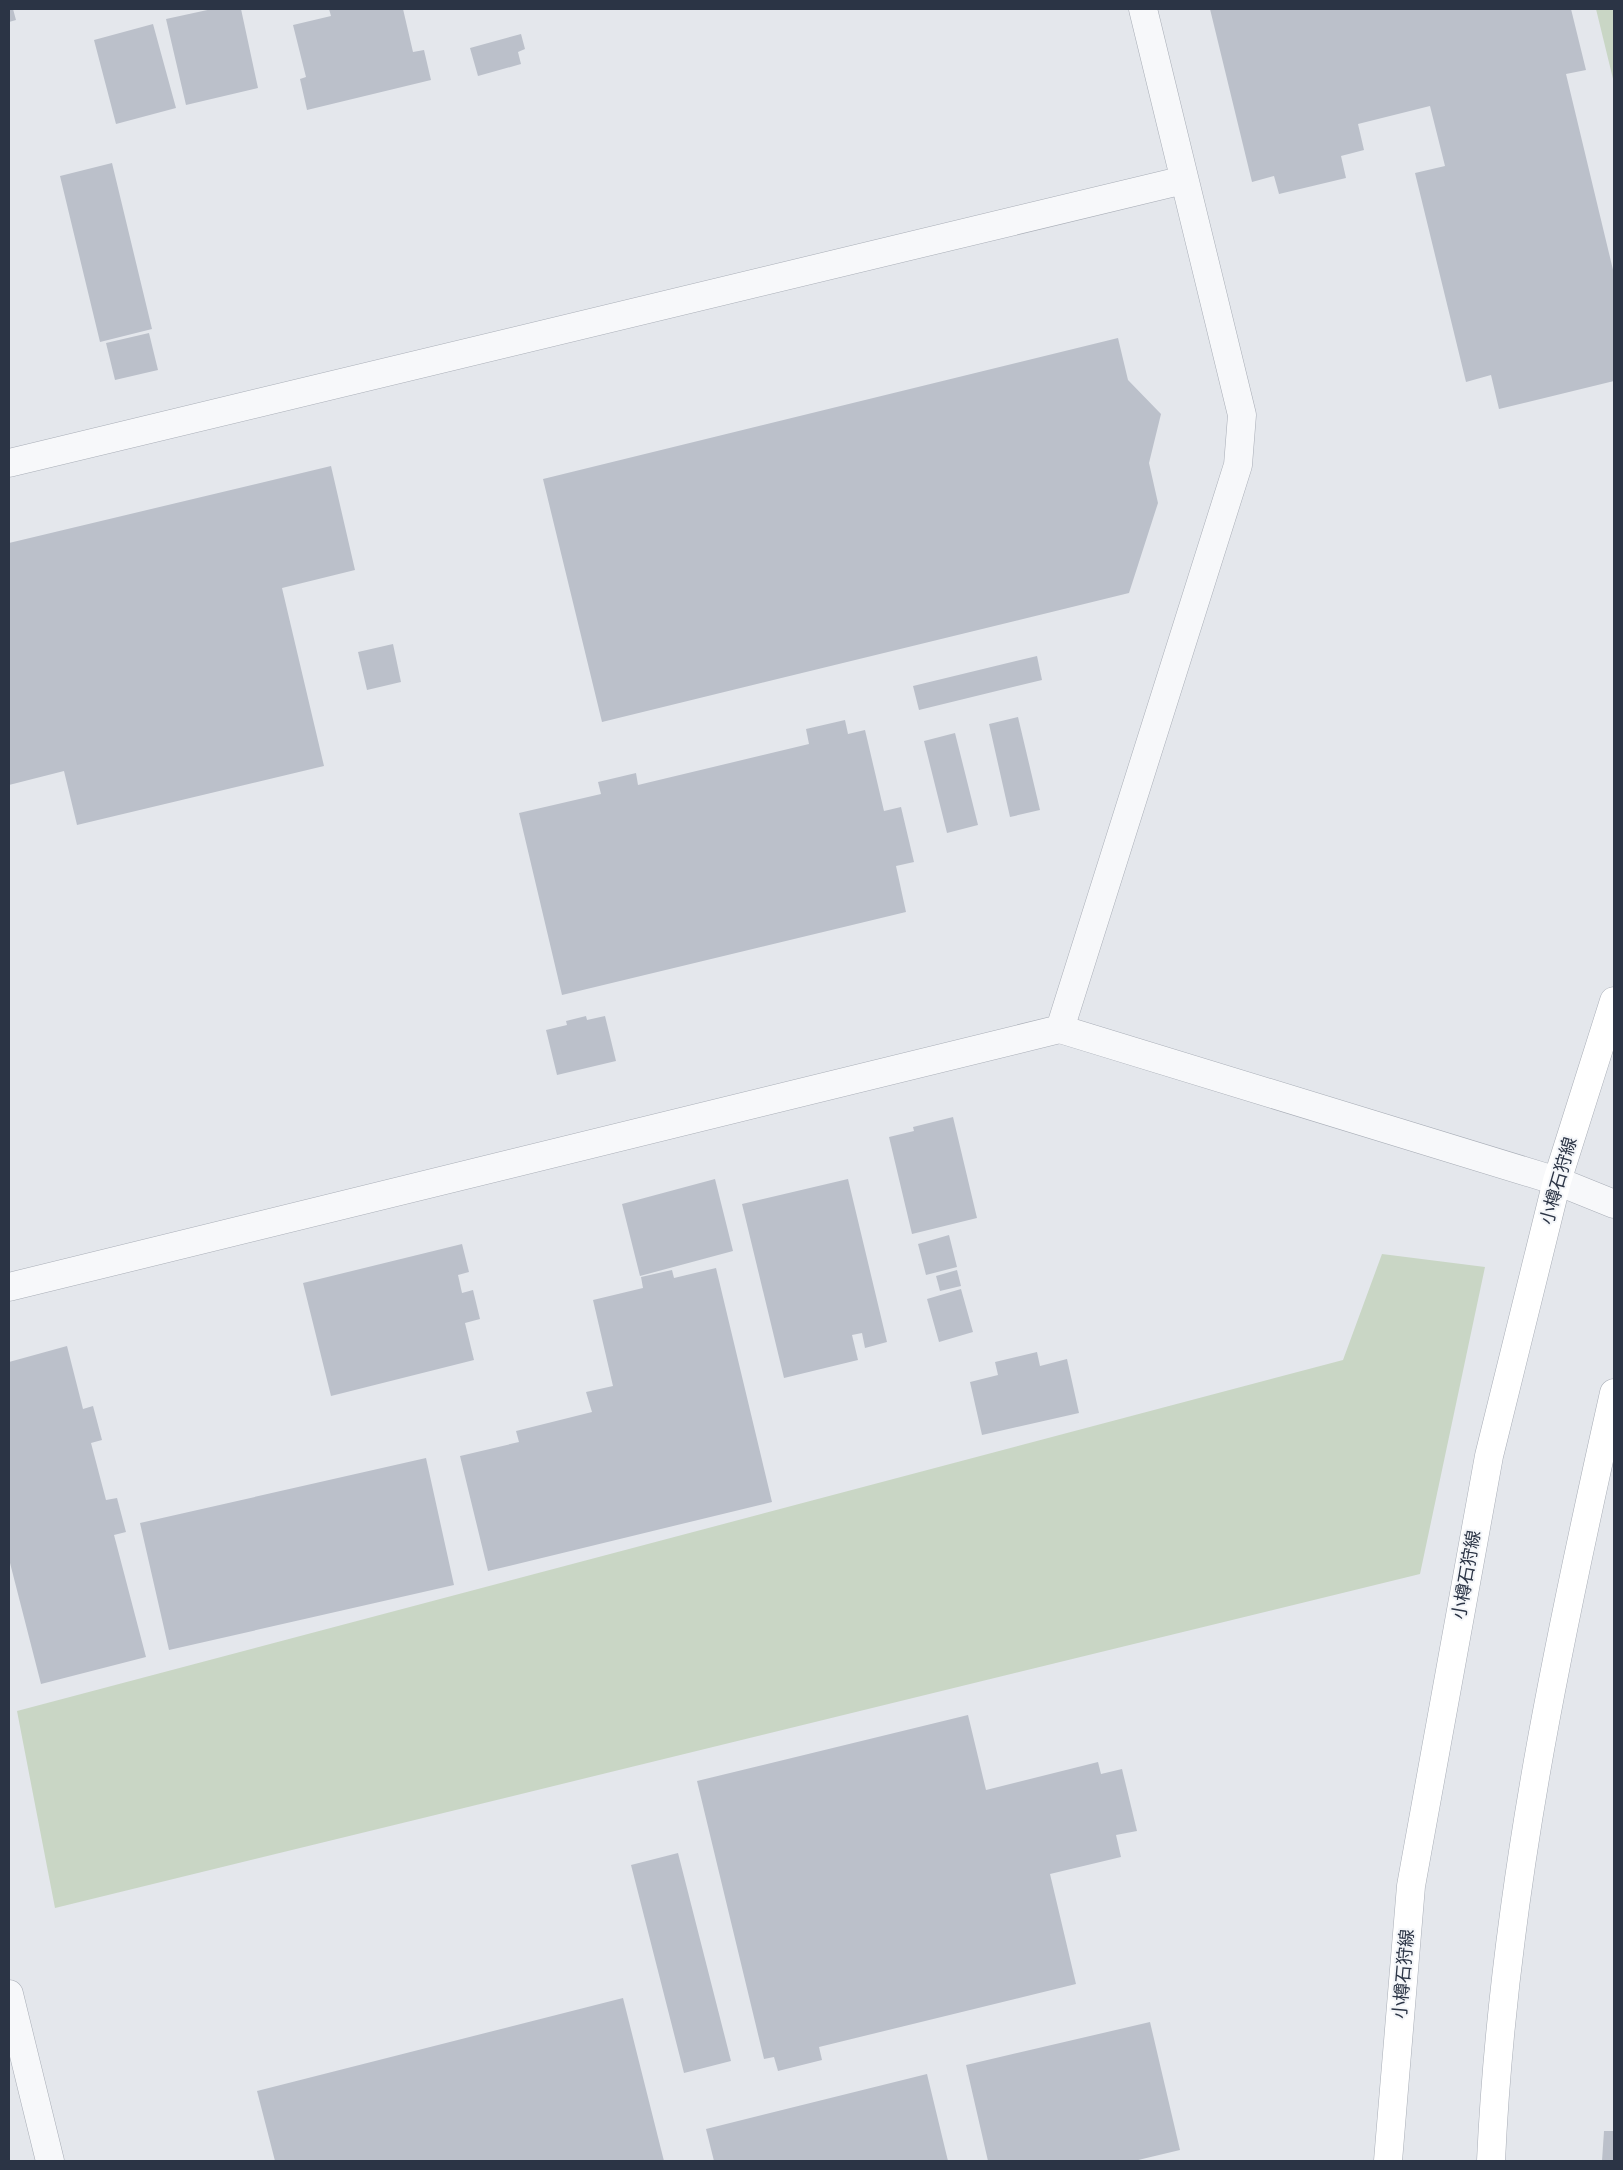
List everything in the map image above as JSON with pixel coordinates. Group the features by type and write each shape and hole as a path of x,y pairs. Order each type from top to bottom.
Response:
{"main road":[{"name":"小樽石狩線","path":"1388,2161 1411,1886 1489,1456 1557,1182 1614,1001"},
{"path":"1492,2161 1495,2076 1524,1840 1570,1591 1614,1393"}],"street":[{"path":"1060,1029 1238,465 1242,415 1143,9"},
{"path":"9,463 1184,180"},
{"path":"9,1287 1060,1029 1557,1182 1614,1204"},
{"path":"9,1994 50,2161"}],"green space":[{"path":"1596,9 1614,9 1614,83"},
{"path":"1382,1254 1485,1267 1420,1574 55,1908 17,1711 1343,1360"}],"building":[{"path":"9,9 13,9 16,20 9,22"},
{"path":"212,9 241,9 258,88 186,105 166,19"},
{"path":"329,9 403,9 413,52 424,50 431,80 307,110 300,79 306,77 293,25 331,16"},
{"path":"1210,9 1571,9 1586,70 1566,74 1614,274 1614,381 1499,409 1491,375 1466,382 1415,173 1445,166 1430,106 1358,124 1364,150 1341,156 1346,178 1279,194 1274,176 1252,182"},
{"path":"153,24 176,108 116,124 94,40"},
{"path":"521,34 525,49 518,52 521,64 478,76 470,48"},
{"path":"112,163 152,329 100,342 60,176"},
{"path":"149,333 158,370 115,380 106,343"},
{"path":"1118,338 1128,380 1161,414 1149,463 1158,503 1129,593 602,722 543,479"},
{"path":"331,466 355,570 282,588 324,766 77,825 64,771 9,785 9,543"},
{"path":"393,644 401,682 367,690 358,652"},
{"path":"1037,656 1042,680 919,710 913,686"},
{"path":"1018,717 1040,810 1010,817 989,724"},
{"path":"845,720 848,734 865,730 884,811 901,807 914,862 896,866 906,912 562,995 519,813 601,794 598,782 636,773 638,785 809,744 806,729"},
{"path":"955,733 978,825 947,833 924,741"},
{"path":"586,1016 587,1020 605,1016 616,1061 557,1075 546,1030 567,1025 566,1021"},
{"path":"953,1117 977,1218 912,1234 889,1137 914,1131 913,1127"},
{"path":"715,1179 733,1251 640,1276 622,1204"},
{"path":"848,1179 887,1342 865,1348 862,1333 852,1335 858,1360 784,1378 742,1204"},
{"path":"949,1235 957,1267 926,1275 918,1244"},
{"path":"462,1244 469,1272 458,1275 462,1293 473,1290 480,1319 465,1323 474,1360 331,1396 303,1283"},
{"path":"716,1268 772,1502 488,1571 460,1456 519,1442 516,1431 592,1412 586,1392 613,1386 593,1300 643,1288 641,1277 672,1270 674,1278"},
{"path":"957,1270 961,1286 940,1291 936,1276"},
{"path":"961,1289 973,1332 939,1342 927,1299"},
{"path":"67,1346 83,1409 93,1406 102,1440 91,1443 106,1500 117,1498 126,1532 114,1535 146,1657 41,1684 9,1559 9,1362"},
{"path":"1037,1352 1040,1366 1067,1359 1079,1413 982,1435 970,1382 998,1375 995,1362"},
{"path":"426,1458 454,1585 169,1650 140,1523"},
{"path":"968,1715 986,1790 1098,1762 1101,1774 1122,1769 1137,1831 1116,1835 1121,1857 1050,1874 1076,1984 819,2047 822,2060 778,2071 774,2057 764,2059 697,1781"},
{"path":"678,1853 731,2061 684,2073 631,1865"},
{"path":"623,1998 664,2161 275,2161 257,2091"},
{"path":"1150,2022 1180,2150 1134,2161 988,2161 966,2065"},
{"path":"927,2074 948,2161 714,2161 706,2129"},
{"path":"1604,2131 1614,2131 1614,2161 1602,2161"}]}
